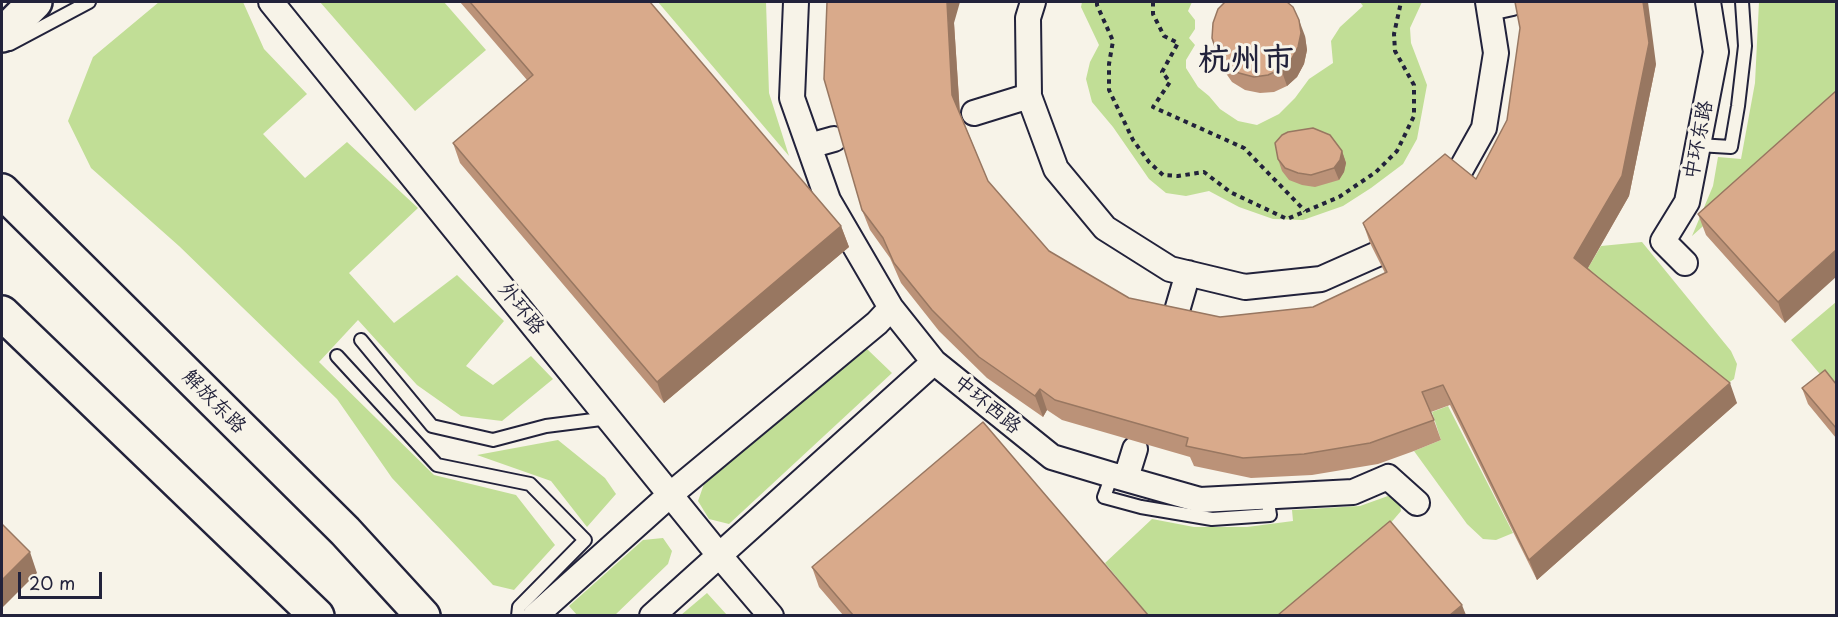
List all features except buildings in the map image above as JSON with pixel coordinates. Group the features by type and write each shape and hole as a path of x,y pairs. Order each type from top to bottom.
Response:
{"main road":[{"path":"2,35 35,2"},
{"name":"解放东路","path":"2,191 345,531 423,615"},
{"path":"2,313 317,615"}],"street":[{"name":"外环路","path":"271,2 719,555 771,615"},
{"name":"中环西路","path":"796,2 792,98 828,200 891,308 934,362 1052,457 1200,500 1353,492 1388,477 1417,502"},
{"path":"1033,2 1028,18 1029,96 1056,169 1105,228 1170,269 1245,287 1321,279 1391,248 1447,196 1484,128 1496,53 1488,5 1512,3"},
{"name":"中环东路","path":"1684,263 1663,241 1687,202 1716,52 1708,2"},
{"path":"974,113 1029,96"},
{"path":"809,146 834,139"},
{"path":"1174,321 1188,273"},
{"path":"535,615 671,494 877,323 891,308"},
{"path":"652,615 934,362"},
{"path":"1119,476 1136,448"}],"lane":[{"path":"2,49 89,2"},
{"path":"1698,145 1731,147 1744,46 1742,2"},
{"path":"361,340 432,426 493,440 546,426 609,418"},
{"path":"337,356 437,465 530,484 585,540 519,607 519,615"}],"path":[{"path":"1097,2 1113,41 1109,64 1109,90 1133,140 1149,162 1162,175 1178,176 1204,172 1230,192 1287,219 1339,197 1376,172 1397,151 1414,116 1414,86 1395,51 1394,34 1401,2"},
{"path":"1153,2 1153,14 1164,36 1179,43 1162,72 1170,82 1153,107 1244,148 1305,212"}],"green space":[{"path":"159,2 243,2 264,49 307,94 263,134 305,178 347,142 418,208 349,273 394,323 457,275 504,321 466,366 493,385 531,356 553,379 502,421 461,416 417,385 358,320 319,362 434,475 516,495 555,545 514,590 493,585 392,478 337,399 179,246 91,168 68,121 93,57"},
{"path":"320,2 444,2 486,50 415,111"},
{"path":"658,2 766,2 769,93 789,156"},
{"path":"1082,2 1192,2 1188,11 1195,20 1195,29 1189,38 1195,45 1186,60 1186,68 1198,87 1220,109 1238,121 1257,125 1279,114 1309,79 1333,63 1331,41 1340,27 1363,6 1360,2 1422,2 1410,28 1411,43 1427,85 1417,139 1403,164 1371,188 1343,206 1303,220 1273,219 1239,207 1209,191 1186,196 1166,193 1149,179 1113,127 1092,102 1086,79 1090,62 1099,45 1081,7"},
{"path":"1759,2 1836,2 1836,107 1692,236 1713,186 1718,157 1741,159 1755,83"},
{"path":"1642,242 1731,351 1737,364 1734,379 1719,389 1582,278 1601,246"},
{"path":"1836,302 1836,393 1791,340"},
{"path":"867,349 892,373 729,524 709,519 698,501 704,484"},
{"path":"1448,406 1513,533 1496,540 1483,539 1467,524 1414,451 1441,440 1432,412"},
{"path":"558,440 605,478 616,494 587,527 551,481 477,455"},
{"path":"1388,496 1400,504 1401,511 1300,615 1148,615 1105,563 1152,519 1194,527 1247,527 1293,521 1292,510 1360,506"},
{"path":"663,538 672,551 668,564 615,615 577,615 569,606 643,540"},
{"path":"707,593 727,615 681,615"}],"district":[{"name":"杭州市","path":"1246,61"}]}
